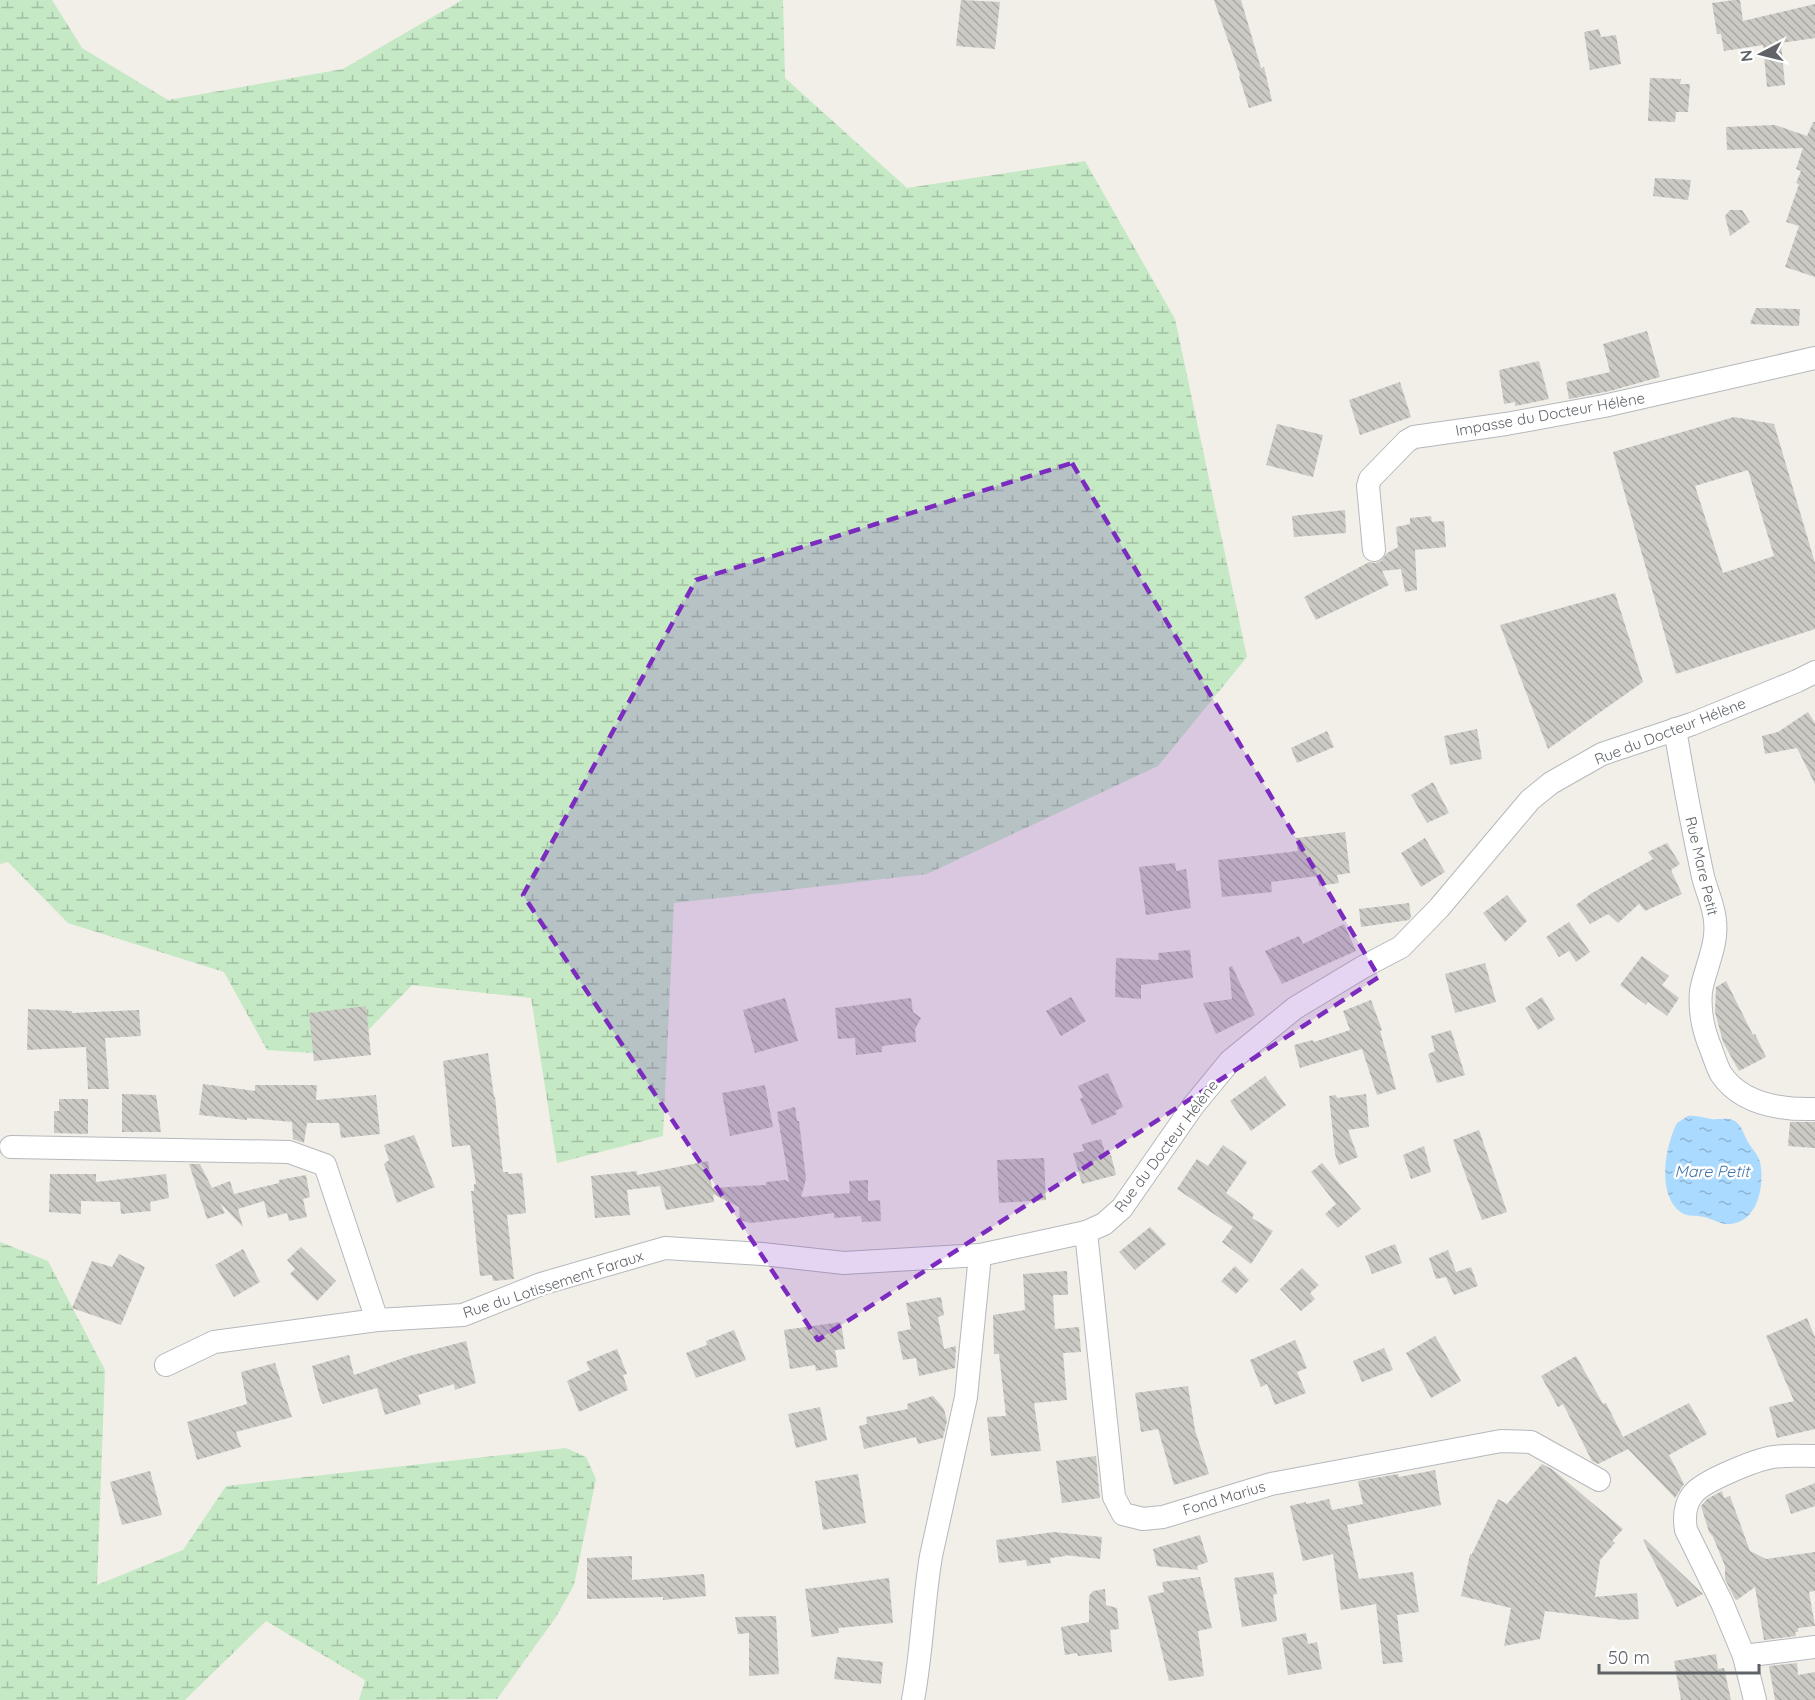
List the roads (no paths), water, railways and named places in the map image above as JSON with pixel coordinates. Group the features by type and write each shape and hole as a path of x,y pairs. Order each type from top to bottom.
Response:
{"street":[{"name":"Impasse du Docteur Hélène","path":"1374,550 1368,486 1370,479 1411,438 1604,406 1815,358"},
{"name":"Rue du Docteur Hélène","path":"980,1255 1086,1232 1104,1224 1122,1208 1193,1106 1230,1061 1295,1008 1401,947 1439,908 1530,800 1551,783 1602,753 1675,729 1815,672"},
{"name":"Rue Mare Petit","path":"1675,729 1702,876 1715,919 1716,935 1705,975 1700,1011 1709,1044 1721,1074 1735,1089 1751,1100 1784,1108 1815,1109"},
{"path":"11,1147 289,1152 325,1165 377,1320"},
{"name":"Fond Marius","path":"1086,1232 1114,1497 1123,1514 1143,1519 1163,1516 1271,1484 1501,1441 1531,1442 1599,1480"},
{"name":"Rue du Lotissement Faraux","path":"166,1365 214,1342 377,1320 463,1315 541,1284 664,1248 762,1254 844,1263 980,1255"},
{"path":"913,1700 922,1642 926,1583 966,1397 980,1255"},
{"path":"1755,1700 1744,1656 1722,1603 1686,1530 1684,1517 1692,1494 1731,1471 1773,1457 1815,1456"},
{"path":"1744,1656 1815,1647"}],"water":[{"name":"Mare Petit","path":"1688,1116 1733,1120 1741,1128 1758,1156 1761,1171 1760,1191 1753,1210 1740,1222 1720,1223 1682,1213 1674,1205 1669,1195 1665,1170 1669,1144 1677,1123"}]}
